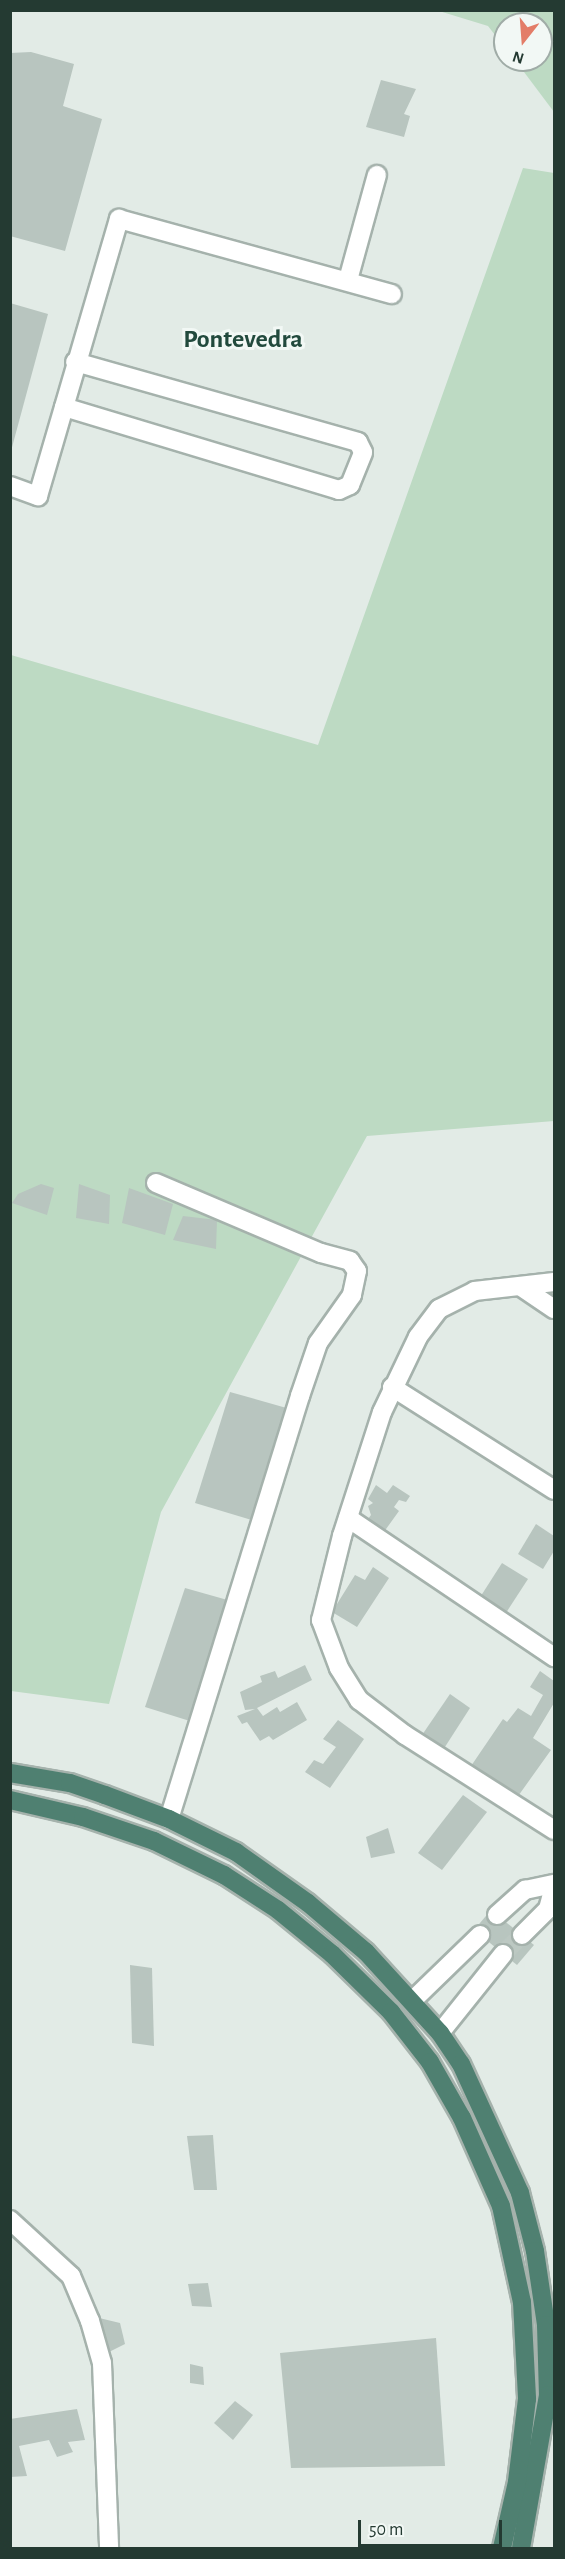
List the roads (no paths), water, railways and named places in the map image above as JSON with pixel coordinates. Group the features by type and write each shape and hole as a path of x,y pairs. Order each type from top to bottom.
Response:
{"highway":[{"path":"10,1773 70,1784 169,1819 236,1852 308,1903 366,1952 440,2033 475,2087 520,2193 539,2280 548,2395 521,2548"},
{"path":"10,1800 83,1817 154,1841 224,1875 278,1910 332,1954 391,2012 430,2062 462,2118 501,2206 522,2302 527,2399 517,2482 502,2548"}],"street":[{"path":"348,280 377,175"},
{"path":"10,486 38,496 75,362 119,219 348,280 392,294"},
{"path":"64,407 339,490 350,485 363,452 358,442 75,362"},
{"path":"156,1183 321,1253 350,1261 357,1270 352,1295 318,1343 169,1819"},
{"path":"555,1282 475,1291 438,1309 418,1337 392,1388 348,1518 321,1620 339,1668 359,1700 405,1735 555,1830"},
{"path":"520,1286 555,1309"},
{"path":"392,1388 555,1490"},
{"path":"348,1518 555,1657"},
{"path":"497,1915 525,1890 555,1885 548,1909 522,1935"},
{"path":"412,2001 480,1935"},
{"path":"440,2033 503,1954"},
{"path":"10,2220 71,2276 90,2321 102,2363 109,2548"}],"tunnel":[{"path":"503,1954 522,1935"}],"district":[{"name":"Pontevedra","path":"243,340"}]}
